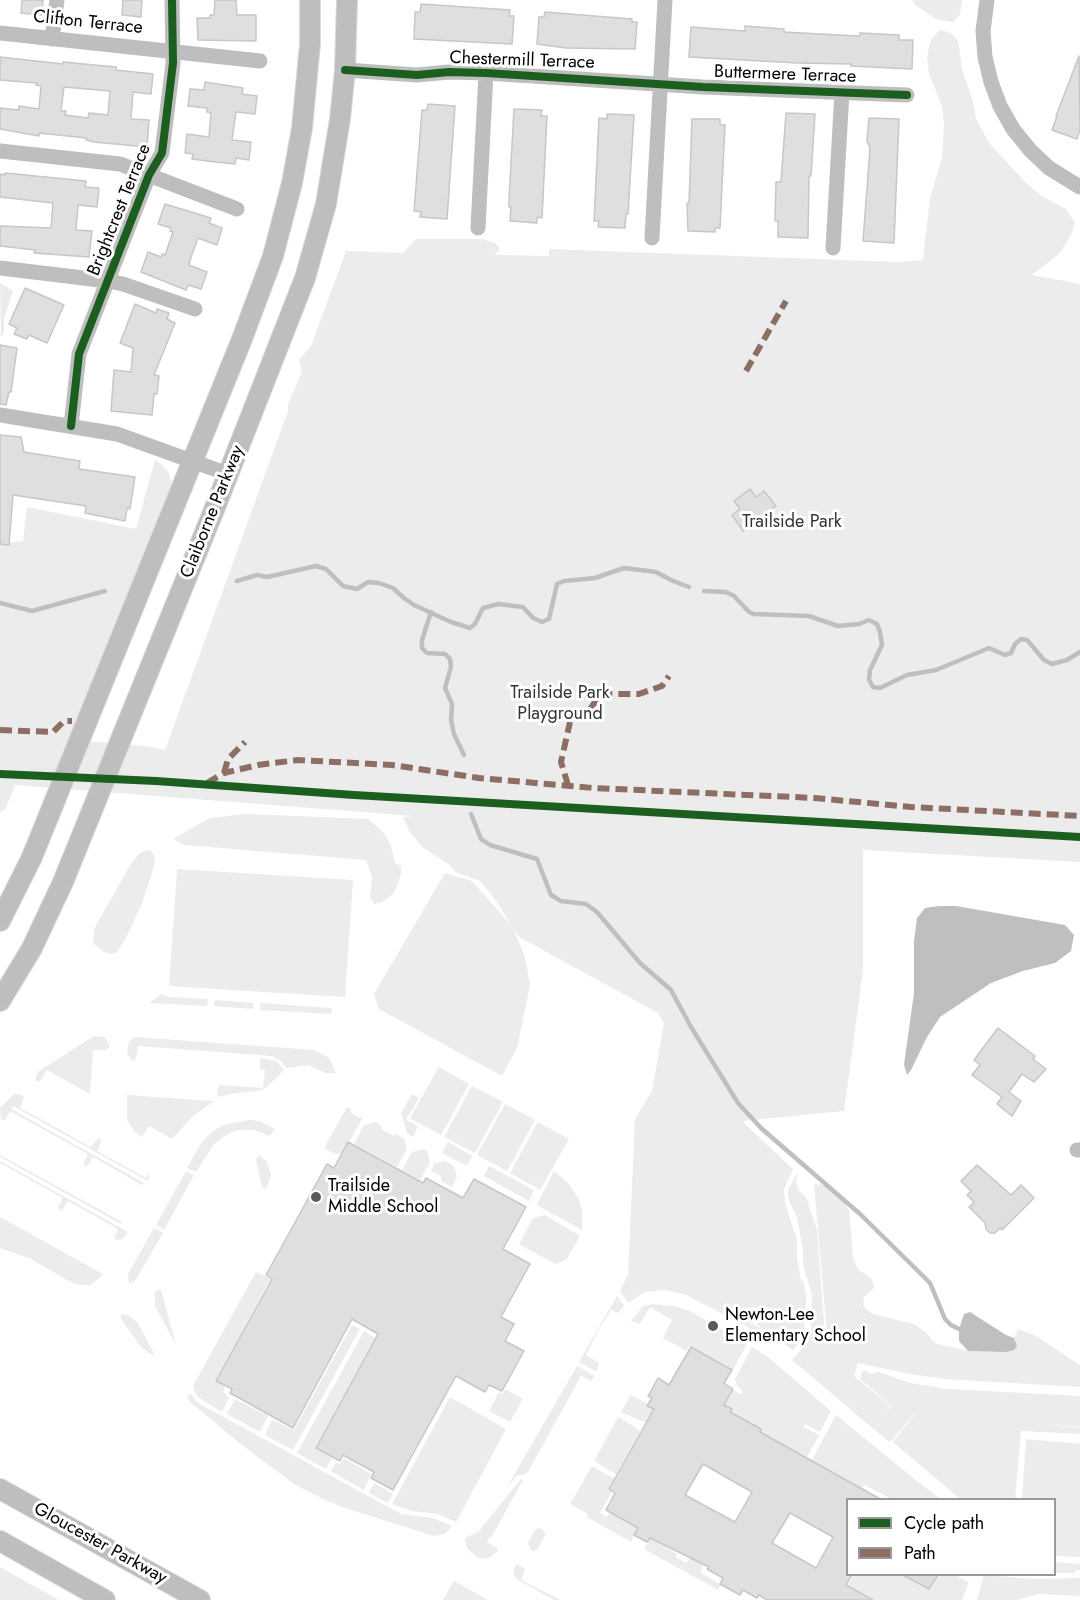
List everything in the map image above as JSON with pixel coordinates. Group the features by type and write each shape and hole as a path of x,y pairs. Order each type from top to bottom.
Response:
{"main road":[{"path":"0,921 32,858 254,309 282,225 302,128 310,44 310,0"},
{"name":"Claiborne Parkway","path":"0,1001 32,948 63,882 308,269 326,204 332,170 345,70 347,0"},
{"name":"Gloucester Parkway","path":"0,1489 200,1600"},
{"path":"0,1541 105,1600"}],"street":[{"path":"52,39 57,0"},
{"name":"Brightcrest Terrace","path":"71,426 79,354 149,175 162,153 172,52 172,0"},
{"path":"652,238 665,0"},
{"path":"987,0 983,31 985,57 1000,106 1013,129 1030,150 1049,168 1080,187"},
{"name":"Clifton Terrace","path":"0,33 260,61"},
{"name":"Chestermill Terrace","path":"345,70 417,75 449,72 486,73 661,83"},
{"path":"478,228 486,73"},
{"name":"Buttermere Terrace","path":"661,83 702,87 908,96"},
{"path":"833,248 842,92"},
{"path":"0,151 120,164 237,209"},
{"path":"0,268 123,284 195,309"},
{"path":"0,415 117,434 228,474"}],"green space":[{"path":"913,0 962,0 960,15 953,22 936,19 914,4"},
{"name":"Trailside Park","path":"940,30 951,33 958,41 963,73 973,101 976,119 989,143 1025,182 1042,196 1066,209 1075,223 1060,253 1032,275 1080,284 1080,862 863,850 863,971 844,1111 742,1121 793,1169 784,1189 785,1203 797,1240 801,1281 803,1280 806,1296 804,1336 793,1350 749,1319 752,1311 748,1320 772,1337 769,1342 744,1325 684,1294 663,1290 645,1292 628,1303 620,1291 628,1275 635,1119 652,1091 664,1023 658,1013 519,937 514,930 525,957 530,985 517,1048 502,1076 379,1009 374,994 445,873 472,881 511,925 497,902 480,881 455,872 451,866 422,847 409,831 403,817 413,816 15,785 5,810 0,812 0,543 23,541 27,507 136,529 155,460 169,473 172,485 169,496 72,740 145,746 165,750 288,411 288,404 302,372 299,360 311,346 346,251 403,253 416,239 482,239 495,243 500,249 495,255 549,256 549,249 899,262 923,260 930,198 942,157 944,124 942,106 929,74 927,57 931,39"},
{"path":"0,283 13,291 1,337"},
{"path":"246,814 368,819 384,833 391,846 395,863 401,866 401,874 393,894 382,902 374,904 370,897 372,877 366,860 185,845 173,839 210,818"},
{"path":"150,850 155,856 153,870 142,903 117,952 112,954 104,952 93,943 94,929 132,862 140,853"},
{"path":"177,869 353,880 345,997 169,986"},
{"path":"161,994 170,997 208,999 207,1006 149,1003"},
{"path":"215,1000 253,1003 253,1009 214,1006"},
{"path":"260,1003 332,1008 331,1014 260,1010"},
{"path":"94,1036 105,1037 110,1046 106,1050 93,1050 90,1094 47,1070 40,1081 36,1082 36,1075 39,1071"},
{"path":"135,1037 314,1050 329,1058 336,1073 326,1073 308,1065 287,1068 272,1056 138,1046 136,1059 132,1061 127,1054 128,1045"},
{"path":"260,1058 276,1061 284,1070 267,1087 258,1091 217,1097 220,1085 263,1088 265,1071 260,1069"},
{"path":"439,1067 469,1084 441,1135 410,1118"},
{"path":"472,1086 503,1102 475,1153 444,1137"},
{"path":"14,1094 24,1097 20,1108 91,1147 100,1138 101,1142 97,1151 146,1178 150,1171 148,1181 13,1106 11,1109 144,1183 142,1185 93,1157 85,1167 83,1164 88,1154 10,1111 5,1120 1,1120 0,1108"},
{"path":"412,1094 419,1098 406,1120 418,1126 413,1137 407,1133 401,1113"},
{"path":"127,1095 213,1102 193,1116 172,1139 149,1126 142,1137 134,1131 127,1120"},
{"path":"505,1104 535,1120 507,1171 477,1155"},
{"path":"347,1107 351,1109 350,1112 360,1118 364,1116 341,1155 338,1153 337,1155 324,1148"},
{"path":"249,1120 259,1121 275,1129 270,1136 254,1130 238,1130 229,1133 214,1144 196,1172 187,1168 208,1135 223,1125"},
{"path":"376,1122 382,1126 381,1129 404,1139 407,1149 397,1167 354,1144 364,1125"},
{"path":"538,1122 569,1139 540,1190 510,1173"},
{"path":"448,1142 472,1156 467,1166 442,1153"},
{"path":"423,1149 427,1151 430,1162 420,1180 402,1170 412,1152"},
{"path":"0,1155 122,1222 121,1224 0,1157"},
{"path":"259,1155 267,1162 270,1171 271,1176 266,1189 262,1187 256,1159"},
{"path":"0,1161 128,1232 123,1239 116,1240 114,1238 118,1229 68,1201 60,1211 58,1207 63,1198"},
{"path":"445,1161 454,1166 457,1177 452,1187 441,1181 441,1176 431,1171 434,1164"},
{"path":"489,1166 534,1190 529,1201 484,1176"},
{"path":"186,1171 194,1175 164,1230 156,1225"},
{"path":"554,1171 569,1184 578,1198 582,1209 582,1230 537,1205"},
{"path":"798,1172 796,1183 799,1191 806,1197 817,1229 824,1323 828,1346 814,1184 829,1185 841,1195 849,1210 853,1257 858,1269 872,1279 874,1288 864,1297 863,1306 872,1314 914,1324 927,1333 934,1343 968,1351 1006,1352 1017,1346 1014,1338 1018,1329 1034,1335 1080,1365 1080,1387 945,1379 858,1363 854,1376 891,1406 886,1413 892,1406 860,1379 863,1370 871,1374 879,1372 910,1383 948,1389 1080,1396 1080,1427 1045,1425 1080,1428 1080,1434 1021,1431 1015,1498 959,1498 893,1442 918,1410 891,1441 888,1441 792,1360 806,1344 811,1332 812,1295 803,1265 803,1250 797,1217 789,1201 788,1190"},
{"path":"545,1215 580,1236 566,1260 555,1264 519,1244 533,1218"},
{"path":"0,1217 103,1274 90,1285 74,1284 31,1259 0,1248"},
{"path":"154,1228 163,1233 135,1281 129,1284 128,1274"},
{"path":"256,1272 270,1279 216,1381 225,1387 223,1391 229,1398 222,1412 198,1397 194,1384"},
{"path":"159,1289 176,1345 155,1306 155,1292"},
{"path":"617,1296 624,1306 618,1313 611,1310 586,1355 599,1363 597,1372 579,1362"},
{"path":"653,1304 674,1306 690,1311 747,1344 733,1370 690,1346 686,1351 663,1338 672,1320 650,1307 640,1324 631,1321 643,1306"},
{"path":"123,1314 138,1323 155,1355 141,1347 121,1319"},
{"path":"352,1325 360,1329 293,1450 265,1435 272,1420 294,1430"},
{"path":"364,1331 375,1338 315,1448 332,1458 326,1469 297,1453"},
{"path":"752,1347 768,1357 831,1411 820,1432 805,1424 804,1427 819,1435 807,1457 760,1432 761,1429 730,1412 732,1409 724,1405 733,1390 741,1394 743,1391 737,1386 735,1379"},
{"path":"577,1366 595,1376 591,1381 581,1376 528,1472 524,1475 517,1475 506,1489"},
{"path":"505,1389 523,1399 510,1422 489,1411 499,1392 503,1394"},
{"path":"191,1394 198,1403 401,1514 433,1518 452,1526 445,1534 434,1536 323,1499 294,1484 247,1449 191,1403 187,1396"},
{"path":"631,1395 654,1410 646,1423 621,1412"},
{"path":"450,1397 506,1429 456,1522 438,1514 411,1511 392,1504"},
{"path":"235,1399 268,1416 260,1432 227,1414"},
{"path":"836,1415 940,1498 889,1498 865,1485 862,1488 812,1460"},
{"path":"618,1417 640,1432 616,1474 594,1461"},
{"path":"1026,1439 1080,1444 1080,1557 1056,1556 1056,1498 1022,1498"},
{"path":"344,1458 371,1474 364,1490 331,1471 336,1462 340,1464"},
{"path":"592,1466 614,1479 608,1489 612,1492 600,1513 607,1517 609,1513 637,1528 631,1542 587,1517 588,1514 570,1504"},
{"path":"521,1479 523,1480 487,1542 498,1551 487,1559 478,1558 467,1549 465,1538 478,1532"},
{"path":"374,1483 393,1494 388,1503 369,1493"},
{"path":"540,1528 546,1534 537,1550 534,1551 530,1549 528,1543 535,1530"},
{"path":"650,1538 677,1554 676,1557 686,1563 690,1558 704,1565 700,1572 721,1585 718,1590 644,1549"},
{"path":"1056,1562 1080,1564 1080,1570 1076,1570 1075,1573 1056,1573"},
{"path":"517,1564 525,1569 521,1580 561,1600 554,1600 515,1578 513,1570"},
{"path":"0,1567 59,1600 0,1600"},
{"path":"854,1576 903,1576 930,1590 938,1576 957,1576 969,1582 962,1600 875,1600 848,1585"},
{"path":"984,1576 1034,1579 1080,1578 1080,1596 1039,1594 1017,1600 977,1600"},
{"path":"454,1581 481,1596 488,1600 443,1600"}],"shaded area":[{"path":"956,906 1065,925 1074,935 1071,951 1055,963 1023,971 991,983 940,1017 907,1075 904,1065 914,993 914,941 917,918 925,908"},
{"path":"970,1312 1014,1338 1017,1346 1014,1350 1006,1352 968,1351 959,1341 959,1329 964,1314"}],"building":[{"path":"22,0 43,0 42,15 21,13"},
{"path":"123,0 142,0 141,17 122,15"},
{"path":"215,0 236,0 237,15 256,15 256,41 198,40 197,18 210,18 210,15 214,15"},
{"path":"421,4 510,10 509,16 514,16 512,44 414,39 415,12 420,12"},
{"path":"545,12 632,19 632,22 637,22 635,49 566,48 537,44 539,17 544,17"},
{"path":"745,26 784,29 784,32 860,36 860,33 899,35 899,40 913,40 912,69 689,57 691,27 745,31"},
{"path":"1079,56 1080,130 1077,139 1052,130"},
{"path":"0,57 116,67 116,70 153,74 151,94 133,92 131,119 149,120 147,147 94,142 86,138 39,133 39,136 0,129 0,108 19,110 19,106 39,109 41,86 36,85 37,83 0,80","holes":["64,87 110,91 108,115 89,113 88,118 65,115 66,111 61,111"]},
{"path":"205,82 243,88 242,94 257,96 255,114 236,112 232,140 251,142 249,160 236,158 235,164 216,162 192,159 193,154 185,153 187,134 209,137 211,113 207,112 207,108 188,106 190,89 204,90"},
{"path":"428,104 455,106 447,219 420,217 421,212 414,211 422,110 427,110"},
{"path":"514,109 542,110 541,116 547,116 542,218 537,217 537,223 510,221"},
{"path":"786,113 815,114 811,176 809,176 808,238 778,237 778,221 775,221 776,182 781,182"},
{"path":"607,114 634,115 628,214 626,214 625,228 598,227 599,221 594,221 599,118 607,119"},
{"path":"869,118 899,119 894,243 863,241 870,148 867,141"},
{"path":"692,119 720,119 720,125 725,125 720,228 715,228 715,232 688,231 687,203 689,203"},
{"path":"5,173 86,181 85,187 99,188 97,207 78,205 76,230 92,231 89,257 34,253 35,250 0,246 0,226 51,228 53,203 0,197 0,174 5,175"},
{"path":"165,204 211,218 209,223 222,228 217,245 198,238 190,260 189,265 207,272 201,289 188,285 186,290 141,272 148,252 161,257 162,254 165,255 173,232 170,231 171,228 158,224"},
{"path":"25,288 64,305 47,343 29,335 27,339 14,334 17,328 9,324"},
{"path":"135,304 156,313 157,309 169,313 167,319 175,323 154,375 159,376 152,415 111,411 114,370 131,372 133,348 120,343"},
{"path":"0,345 17,348 11,392 9,392 6,405 0,404"},
{"path":"0,435 21,437 24,452 80,461 79,469 135,477 130,509 127,508 125,521 85,513 86,506 13,495 9,545 0,544"},
{"path":"750,489 756,497 764,491 776,506 743,531 732,515 740,509 734,501"},
{"path":"998,1028 1035,1056 1033,1059 1046,1069 1034,1082 1022,1074 1009,1092 1021,1101 1012,1116 997,1104 1002,1097 972,1075 980,1065 974,1060"},
{"name":"Trailside Middle School","path":"348,1142 423,1183 426,1178 463,1198 474,1179 526,1207 503,1249 530,1264 501,1317 514,1324 505,1341 524,1351 502,1391 489,1385 485,1392 456,1376 393,1490 371,1478 374,1472 343,1455 340,1461 316,1448 378,1334 352,1319 293,1428 230,1393 232,1389 216,1381 272,1279 266,1275 327,1164 334,1168"},
{"path":"977,1165 1011,1195 1021,1185 1034,1198 1002,1230 1000,1228 995,1233 990,1233 986,1229 985,1223 969,1207 974,1202 967,1195 971,1191 961,1181"},
{"name":"Newton-Lee Elementary School","path":"691,1347 732,1370 724,1383 733,1389 724,1405 732,1409 730,1412 761,1429 760,1432 878,1498 846,1498 846,1576 851,1576 846,1585 873,1600 767,1600 759,1595 757,1598 743,1590 740,1595 720,1584 723,1578 707,1569 709,1567 650,1538 647,1542 634,1535 638,1528 606,1510 615,1493 609,1489 654,1409 647,1406 652,1398 648,1396 658,1378 669,1385","holes":["703,1464 752,1492 735,1522 685,1495","790,1513 833,1537 816,1568 772,1543"]},
{"path":"905,1576 937,1576 929,1589"}],"waterway":[{"path":"237,581 257,575 267,577 316,566 326,569 343,586 357,589 368,582 379,583 393,588 414,605 470,628 475,624 483,608 498,604 523,607 533,618 542,622 549,619 557,584 564,581 595,578 624,568 656,572 689,587"},
{"path":"0,603 32,611 105,591"},
{"path":"704,591 726,592 754,614 809,616 838,626 859,624 869,620 877,624 882,645 870,670 869,680 873,687 880,688 907,675 936,670 989,648 1005,655 1011,653 1015,644 1021,639 1027,640 1044,660 1052,664 1067,660 1080,652"},
{"path":"431,612 422,640 422,648 427,653 445,654 450,659 451,667 445,688 452,704 451,720 454,734 464,755"},
{"path":"471,814 481,839 490,845 537,859 551,895 561,901 586,904 597,912 640,963 671,990 738,1103 761,1128 860,1214 930,1283 945,1319 959,1329"}],"marked path":[{"path":"746,371 786,301"},
{"path":"568,785 561,762 570,722 587,714 600,694 639,694 662,686 669,676"},
{"path":"0,730 53,732 64,721 72,721"},
{"path":"224,773 228,759 245,742"},
{"path":"207,783 224,773 258,765 298,760 392,765 479,778 593,788 815,798 911,807 1080,816"}],"cycle path":[{"path":"71,426 79,354 149,175 162,153 173,63 172,0"},
{"path":"345,70 417,75 449,72 486,73 703,87 907,95"},
{"path":"0,774 156,781 354,795 1080,837"}],"place":[{"name":"Trailside Middle School","path":"316,1197"},
{"name":"Newton-Lee Elementary School","path":"713,1326"}],"park label":[{"name":"Trailside Park Playground","path":"560,704"}]}
